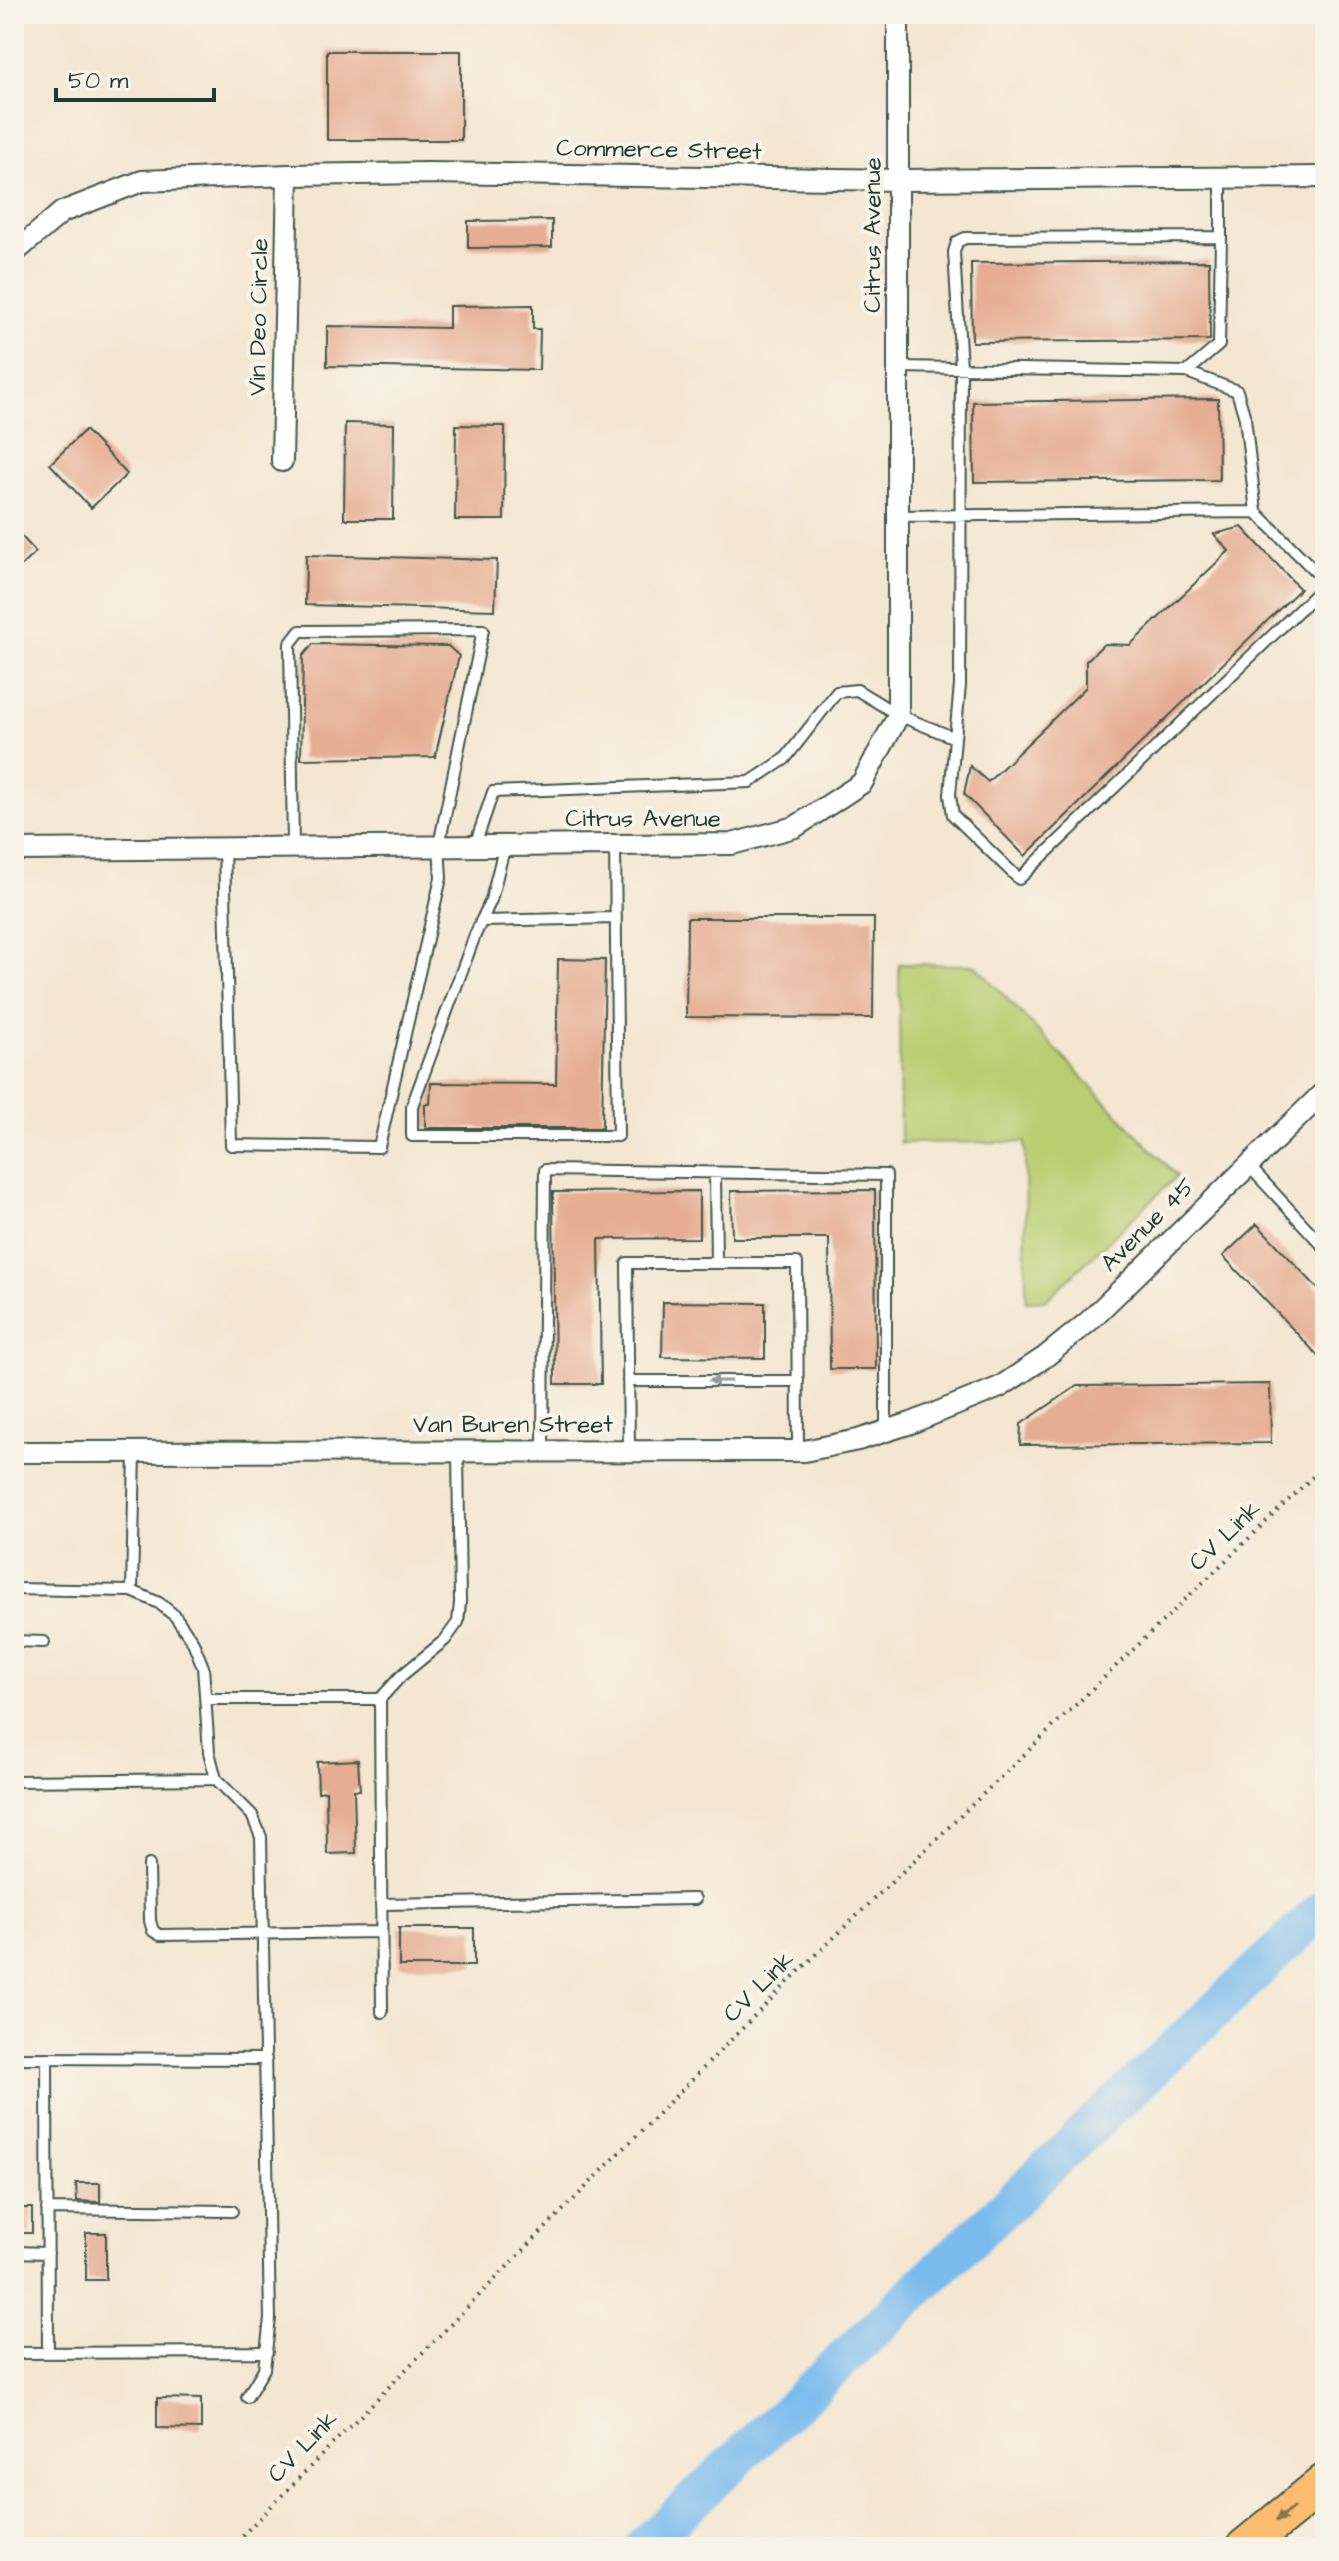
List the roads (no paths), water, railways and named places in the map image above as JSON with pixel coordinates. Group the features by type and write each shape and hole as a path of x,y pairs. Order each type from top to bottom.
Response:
{"highway":[{"path":"1245,2547 1325,2482"}],"street":[{"name":"Citrus Avenue","path":"14,850 732,844 795,827 862,783 898,715 898,14"},
{"name":"Commerce Street","path":"14,253 62,212 142,181 428,173 900,180 1325,177"},
{"name":"Vin Deo Circle","path":"282,461 288,175"},
{"name":"Avenue 45","path":"1000,1387 1045,1357 1088,1322 1325,1091"},
{"name":"Van Buren Street","path":"14,1452 798,1451 858,1440 1000,1387"}],"lane":[{"path":"1187,372 1219,345 1221,178"},
{"path":"899,367 961,368 1187,372 1237,391 1245,418 1256,512 1325,583 1019,879 953,815 950,795 960,685 961,368 954,265 957,242 965,238 1221,237"},
{"path":"898,516 1256,512"},
{"path":"224,847 231,1145 379,1147 441,878 439,845 483,630 300,631 290,644 293,846"},
{"path":"475,845 493,792 750,782 785,759 837,692 857,690 898,715 955,738"},
{"path":"505,845 491,900 412,1106 412,1136 618,1136 615,845"},
{"path":"481,921 616,918"},
{"path":"1248,1165 1325,1248"},
{"path":"543,1451 545,1170 886,1175 886,1431"},
{"path":"715,1173 716,1263"},
{"path":"629,1451 627,1263 797,1263 798,1451"},
{"path":"628,1381 798,1381"},
{"path":"382,2012 380,1699 401,1676 445,1640 458,1622 458,1451"},
{"path":"132,1591 135,1452"},
{"path":"14,1589 132,1591 159,1603 175,1616 193,1642 203,1667 209,1752 216,1779 252,1815 261,1837 270,2319 264,2369 247,2397"},
{"path":"14,1641 44,1642"},
{"path":"206,1699 380,1699"},
{"path":"14,1781 216,1779"},
{"path":"149,1865 150,1921 153,1931 160,1935 381,1932"},
{"path":"381,1904 695,1899"},
{"path":"14,2058 266,2059"},
{"path":"47,2058 48,2353"},
{"path":"47,2209 232,2211"},
{"path":"14,2252 48,2253"},
{"path":"14,2353 267,2352"}],"waterway":[{"path":"643,2547 1325,1907"}]}
